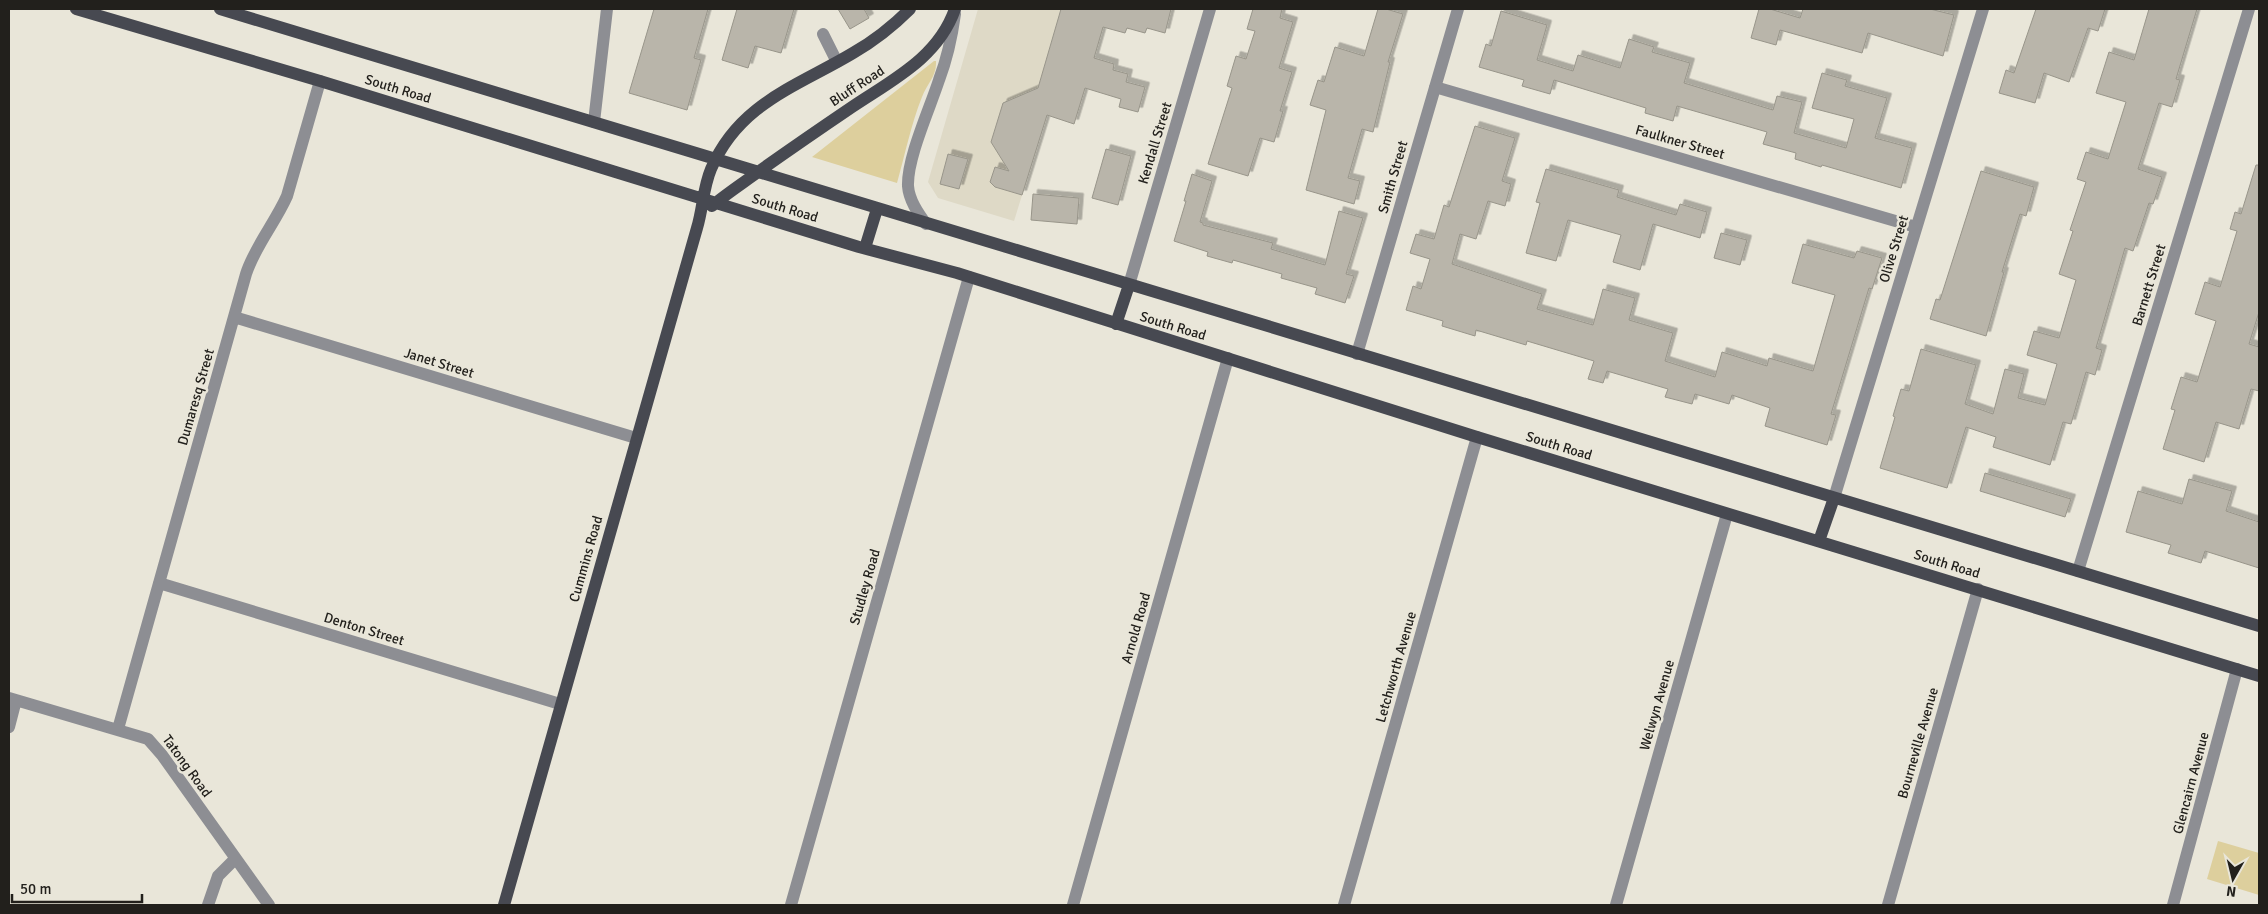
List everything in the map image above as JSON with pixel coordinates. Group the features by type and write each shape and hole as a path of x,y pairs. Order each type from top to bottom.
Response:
{"main road":[{"name":"South Road","path":"76,9 320,81 865,248 969,277 1477,437 2259,676"},
{"name":"South Road","path":"220,9 2259,626"},
{"name":"Bluff Road","path":"716,203 855,105 889,84 920,60 939,40 956,9"},
{"name":"Bluff Road","path":"702,199 716,159 732,136 760,107 791,85 837,62 884,33 904,11"},
{"name":"Cummins Road","path":"504,905 699,221 702,199"},
{"name":"Cummins Road","path":"699,221 716,203"},
{"path":"865,248 877,209"},
{"path":"1116,324 1128,285"},
{"path":"1819,541 1834,498"}],"street":[{"path":"594,122 607,9"},
{"name":"Bluff Road","path":"926,224 911,198 909,179 928,106 940,80 949,47 956,9"},
{"name":"Kendall Street","path":"1128,285 1210,9"},
{"name":"Smith Street","path":"1357,354 1458,9"},
{"name":"Olive Street","path":"1834,498 1983,9"},
{"name":"Barnett Street","path":"2078,571 2249,9"},
{"path":"823,34 837,62"},
{"name":"Dumaresq Street","path":"118,729 250,262 280,213 287,196 320,81"},
{"name":"Faulkner Street","path":"1435,87 1916,227"},
{"name":"Studley Road","path":"790,905 969,277"},
{"name":"Janet Street","path":"234,317 636,438"},
{"name":"Arnold Road","path":"1073,905 1228,358"},
{"name":"Letchworth Avenue","path":"1344,905 1477,437"},
{"name":"Welwyn Avenue","path":"1616,905 1727,514"},
{"name":"Denton Street","path":"159,583 560,704"},
{"name":"Bourneville Avenue","path":"1888,905 1978,589"},
{"name":"Glencairn Avenue","path":"2173,905 2237,669"},
{"path":"9,727 12,699"},
{"name":"Tatong Road","path":"12,699 141,735 157,747 269,905"},
{"path":"208,905 218,876 236,859"}],"shaded area":[{"path":"978,9 1109,9 1074,123 1047,115 1014,221 938,198 928,182"},
{"path":"936,61 935,71 918,107 897,183 812,157"},
{"path":"2218,841 2259,853 2259,895 2207,879"}],"building":[{"path":"654,9 708,9 694,58 701,60 687,110 629,93"},
{"path":"737,9 794,9 781,53 755,46 748,68 722,60"},
{"path":"838,9 864,9 869,18 850,29"},
{"path":"1061,9 1171,9 1165,33 1147,28 1145,33 1127,28 1125,33 1103,27 1094,58 1114,64 1113,70 1128,74 1126,82 1145,87 1138,112 1119,107 1121,99 1085,88 1074,124 1047,115 1022,195 995,187 990,182 995,167 1009,171 991,142 1003,103 1038,88"},
{"path":"1253,9 1282,9 1280,18 1293,22 1279,68 1292,72 1280,111 1283,111 1274,142 1260,138 1248,176 1208,164 1232,88 1227,86 1236,56 1246,59 1255,31 1247,29"},
{"path":"1378,9 1386,9 1403,14 1388,62 1390,62 1373,132 1362,129 1348,178 1360,181 1354,204 1306,190 1326,110 1310,105 1318,80 1324,82 1335,47 1364,56"},
{"path":"1759,9 1770,9 1800,18 1803,9 1930,9 1954,15 1943,56 1868,33 1862,53 1780,30 1776,45 1751,38"},
{"path":"2036,9 2105,9 2098,31 2088,28 2069,82 2044,73 2035,103 1999,93 2006,70 2014,73"},
{"path":"2149,9 2197,9 2176,79 2180,80 2172,107 2159,103 2138,169 2162,177 2153,204 2149,203 2133,251 2125,248 2096,348 2102,350 2095,375 2086,372 2071,424 2063,422 2050,465 1993,447 1996,437 1966,427 1947,488 1880,468 1901,389 1909,391 1921,349 1976,365 1965,404 1993,414 2005,369 2024,374 2018,398 2045,405 2057,364 2027,355 2034,331 2059,338 2076,280 2059,274 2073,231 2070,230 2086,182 2077,179 2086,152 2108,159 2126,102 2096,93 2109,52 2134,60"},
{"path":"1501,11 1547,25 1537,60 1573,71 1578,55 1620,68 1629,39 1654,47 1652,52 1690,63 1684,83 1773,110 1777,96 1802,102 1794,133 1846,148 1854,119 1812,108 1822,73 1847,80 1845,86 1887,98 1875,138 1912,148 1901,188 1795,159 1796,153 1763,144 1767,132 1677,106 1673,121 1645,113 1646,108 1554,80 1550,94 1522,86 1524,80 1479,67 1486,44 1491,46"},
{"path":"1475,126 1515,138 1502,181 1511,184 1505,206 1488,201 1476,239 1460,234 1452,264 1542,294 1537,309 1593,325 1603,289 1635,298 1629,320 1673,333 1665,361 1715,377 1722,352 1767,366 1769,358 1813,371 1835,295 1792,283 1803,244 1854,258 1857,251 1882,258 1872,289 1869,288 1831,414 1836,415 1827,445 1765,426 1770,408 1732,395 1729,404 1695,394 1692,404 1665,397 1668,389 1607,371 1603,383 1588,379 1594,361 1527,341 1526,345 1476,330 1475,336 1442,326 1443,321 1406,310 1413,286 1421,289 1430,259 1410,253 1416,234 1434,239 1444,205 1449,207"},
{"path":"1106,149 1131,156 1118,205 1092,198"},
{"path":"948,154 968,159 959,189 940,184"},
{"path":"2256,165 2259,165 2259,312 2249,344 2259,347 2259,391 2251,389 2239,429 2216,422 2204,462 2163,449 2175,410 2171,409 2181,377 2197,382 2216,321 2195,314 2205,282 2220,287 2237,231 2230,229 2235,212 2241,214"},
{"path":"1546,169 1619,190 1617,197 1676,215 1680,204 1707,212 1700,238 1653,224 1640,270 1613,262 1621,235 1568,220 1556,261 1526,253 1540,203 1536,202"},
{"path":"1981,171 2034,187 2026,216 2020,214 2002,272 2004,272 1986,336 1930,319 1936,299 1940,300"},
{"path":"1192,174 1212,181 1200,222 1203,225 1273,243 1271,249 1325,265 1339,211 1363,218 1346,274 1354,276 1345,303 1315,294 1317,288 1281,278 1282,274 1233,260 1232,263 1207,256 1208,252 1174,241"},
{"path":"1033,194 1079,198 1077,224 1031,220"},
{"path":"1721,233 1747,240 1740,265 1714,258"},
{"path":"1985,473 2071,499 2065,517 1980,491"},
{"path":"2189,479 2232,491 2226,511 2259,522 2259,568 2205,551 2201,563 2168,553 2171,545 2126,532 2138,491 2182,504"}]}
